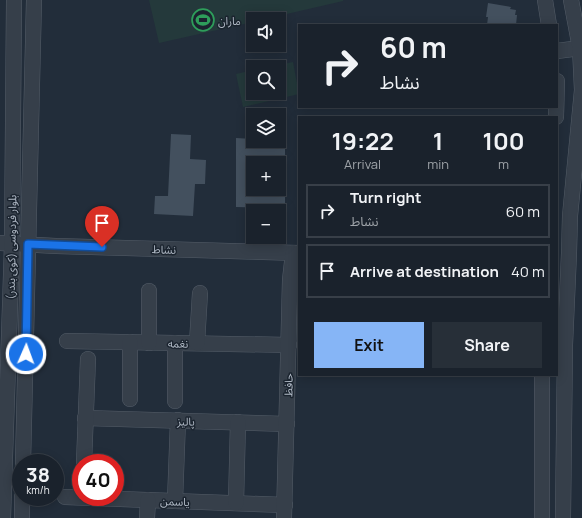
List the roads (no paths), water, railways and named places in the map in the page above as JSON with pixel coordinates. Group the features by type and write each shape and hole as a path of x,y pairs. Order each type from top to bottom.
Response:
{"street":[{"name":"بلوار فردوسی (کوی بندر)","path":"3,518 5,468 6,243 14,0"},
{"name":"بلوار فردوسی (کوی بندر)","path":"23,454 34,0"},
{"path":"545,0 549,24"},
{"path":"563,518 565,345 570,216 581,104 580,48 571,0"},
{"path":"558,51 580,48"},
{"name":"نشاط","path":"6,243 56,246 296,253"},
{"name":"حافظ","path":"284,512 290,280 296,253"},
{"path":"149,291 149,343"},
{"path":"197,344 200,293"},
{"name":"نغمه","path":"67,341 289,345"},
{"path":"130,342 130,399"},
{"path":"174,400 175,343"},
{"path":"84,454 88,359"},
{"path":"542,376 542,518"},
{"name":"پالیز","path":"85,418 287,424"},
{"path":"175,501 178,420"},
{"path":"236,503 238,422"},
{"path":"5,468 12,468"},
{"path":"542,486 563,489"},
{"name":"یاسمن","path":"65,497 72,497"},
{"name":"یاسمن","path":"124,499 236,503 284,512"},
{"path":"147,518 148,500"},
{"path":"22,506 22,518"}],"place":[{"name":"ماران","path":"203,20"}]}
